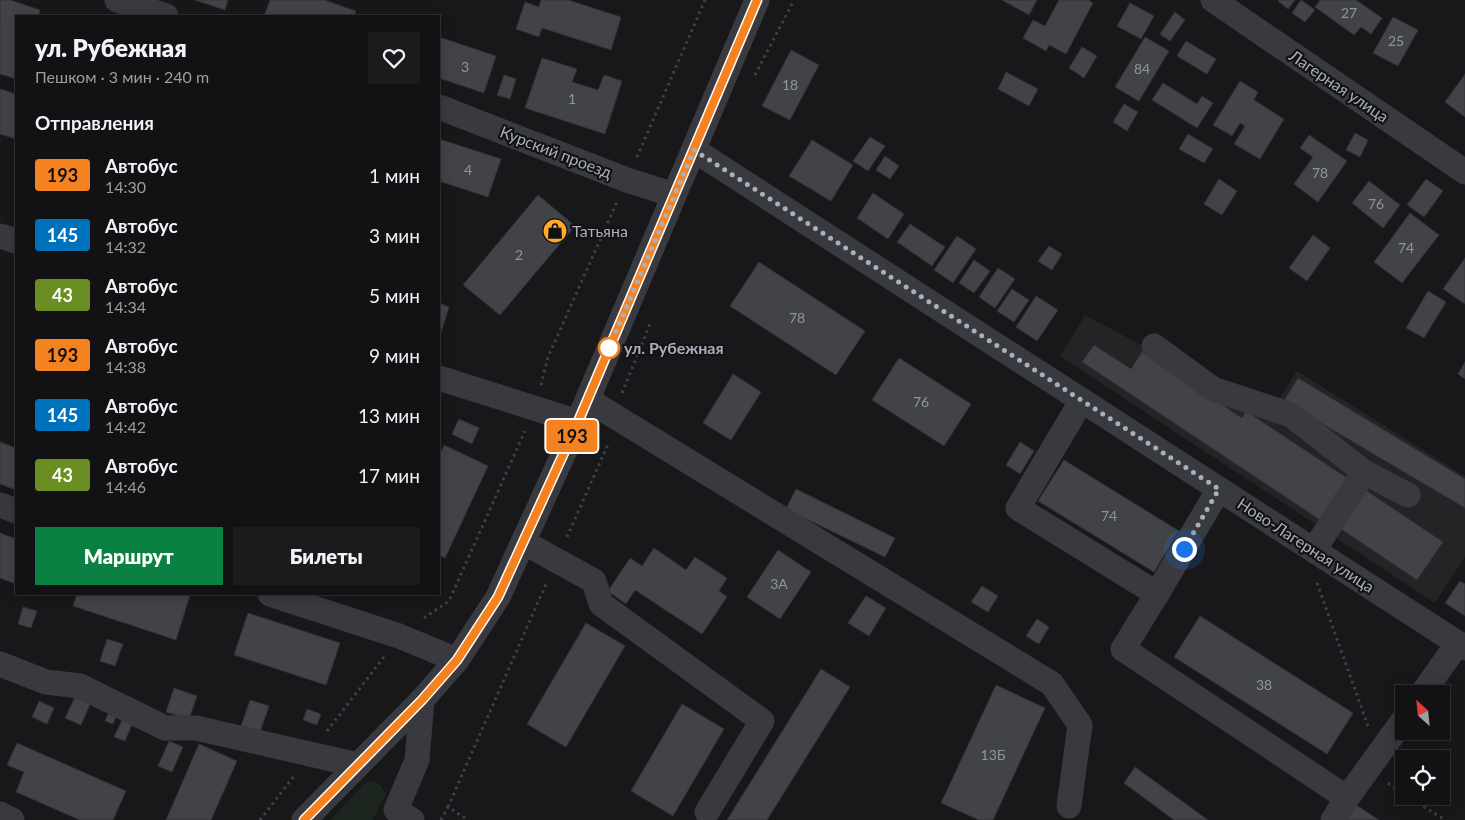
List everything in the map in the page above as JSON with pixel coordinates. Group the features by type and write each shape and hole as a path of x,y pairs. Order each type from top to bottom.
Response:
{"street":[{"path":"117,0 163,15"},
{"path":"304,820 422,700 457,660 498,597 583,411 757,0"},
{"name":"Лагерная улица","path":"1213,0 1465,172"},
{"name":"Курский проезд","path":"440,107 627,180 674,195"},
{"name":"Ново-Лагерная улица","path":"694,150 1462,646"},
{"path":"0,236 15,241"},
{"path":"1154,346 1213,388 1290,415 1364,472 1408,495"},
{"path":"440,378 583,411 1052,684 1080,725 1069,806"},
{"path":"1082,400 1018,508 1157,594"},
{"path":"1314,550 1364,472"},
{"path":"1219,489 1122,649 1347,798"},
{"path":"0,505 15,511"},
{"path":"524,542 594,581 601,604 762,722 707,812"},
{"path":"273,595 400,636 457,660"},
{"path":"1430,685 1462,646"},
{"path":"0,664 46,682 80,686 164,728 196,728 358,765"},
{"path":"400,817 417,760 422,700"},
{"path":"1333,820 1395,731"},
{"path":"0,814 12,820"}],"path":[{"path":"1314,550 1310,565 1389,785 1395,789"},
{"path":"1421,805 1444,820"},
{"path":"441,820 448,807 468,820"}],"shaded area":[{"path":"1085,315 1141,345 1151,333 1221,381 1279,399 1297,371 1465,476 1465,557 1435,603 1060,356"},
{"path":"374,781 382,787 386,795 372,820 330,820 365,783"}],"building":[{"path":"0,0 10,0 40,10 38,15 15,15 15,79 0,74"},
{"path":"195,0 228,0 225,10"},
{"path":"270,0 324,0 356,11 354,15 264,15"},
{"path":"541,0 568,0 621,17 611,50 542,28 539,37 516,29 525,2 539,7"},
{"path":"1002,0 1037,0 1029,15"},
{"path":"1059,0 1088,0 1093,3 1066,54 1049,45 1046,51 1023,38 1033,20 1045,26"},
{"path":"1279,0 1295,0 1288,9"},
{"path":"1301,0 1315,10 1305,22 1292,13"},
{"path":"1320,0 1356,0 1382,18 1371,34 1361,27 1354,35 1315,7"},
{"path":"1130,3 1154,16 1141,39 1117,26"},
{"path":"1175,12 1185,20 1170,41 1160,34"},
{"path":"1393,17 1418,30 1398,66 1373,53"},
{"path":"440,37 496,56 484,93 440,78"},
{"path":"1145,37 1169,51 1139,101 1115,87"},
{"path":"1186,41 1216,59 1207,74 1177,56"},
{"path":"1082,47 1097,56 1084,78 1069,68"},
{"path":"791,50 819,65 790,120 762,106"},
{"path":"542,58 577,69 572,82 598,90 604,75 622,81 605,134 525,108"},
{"path":"1006,72 1038,89 1029,106 998,89"},
{"path":"1465,74 1465,117 1445,102"},
{"path":"504,75 516,79 510,99 497,95"},
{"path":"1240,81 1258,92 1254,100 1284,119 1260,159 1234,144 1245,126 1240,123 1232,136 1213,125"},
{"path":"1163,83 1197,104 1202,96 1213,103 1197,128 1152,100"},
{"path":"0,89 15,94 15,139 0,134"},
{"path":"1124,104 1138,112 1127,131 1113,122"},
{"path":"1355,133 1368,140 1360,157 1346,150"},
{"path":"1188,134 1213,149 1204,163 1179,149"},
{"path":"1309,135 1347,161 1318,202 1294,184 1313,157 1300,148"},
{"path":"870,137 885,146 868,171 853,161"},
{"path":"440,139 501,159 488,197 440,181"},
{"path":"812,140 853,165 831,201 789,176"},
{"path":"885,156 899,166 890,179 876,170"},
{"path":"1219,179 1237,191 1222,215 1204,204"},
{"path":"1426,179 1443,191 1424,217 1407,205"},
{"path":"1369,181 1400,205 1383,228 1352,203"},
{"path":"873,193 904,214 888,239 857,218"},
{"path":"538,195 575,226 500,315 463,285"},
{"path":"1410,213 1439,235 1402,283 1374,262"},
{"path":"910,224 945,247 932,266 897,242"},
{"path":"1313,235 1330,248 1307,281 1289,268"},
{"path":"957,236 976,249 953,283 934,270"},
{"path":"1049,246 1062,254 1052,270 1038,261"},
{"path":"1465,258 1465,304 1443,289"},
{"path":"974,260 990,271 974,293 959,283"},
{"path":"759,262 865,331 836,375 730,306"},
{"path":"998,268 1015,279 995,308 979,297"},
{"path":"1012,289 1029,300 1014,322 997,311"},
{"path":"1428,291 1446,302 1424,338 1406,328"},
{"path":"1036,296 1058,310 1037,341 1016,327"},
{"path":"440,303 449,307 440,336"},
{"path":"1094,345 1131,369 1142,352 1242,418 1246,411 1350,480 1322,521 1082,362"},
{"path":"899,358 971,404 944,446 872,400"},
{"path":"1465,362 1465,379 1458,374"},
{"path":"733,374 761,392 731,440 703,423"},
{"path":"1298,378 1465,479 1465,508 1284,401"},
{"path":"459,419 479,428 472,444 452,434"},
{"path":"0,442 15,448 15,490 0,484"},
{"path":"1020,442 1034,451 1020,474 1006,465"},
{"path":"444,445 488,466 445,558 440,556 440,455"},
{"path":"1064,460 1179,531 1154,572 1038,501"},
{"path":"796,489 895,538 885,557 786,509"},
{"path":"1364,489 1443,542 1417,580 1338,527"},
{"path":"0,533 15,539 15,584 0,578"},
{"path":"654,548 686,570 695,557 727,578 719,591 727,597 702,634 635,590 626,604 608,591 630,558 642,566"},
{"path":"778,550 811,572 780,619 747,597"},
{"path":"1460,581 1465,584 1465,616 1445,603"},
{"path":"982,586 998,596 988,612 971,602"},
{"path":"77,595 190,595 176,640 73,606"},
{"path":"866,596 886,608 869,636 848,623"},
{"path":"23,607 37,611 31,628 18,624"},
{"path":"248,613 340,643 326,685 234,655"},
{"path":"1200,616 1353,713 1327,754 1174,657"},
{"path":"1037,619 1049,627 1039,644 1026,636"},
{"path":"586,623 625,646 566,747 527,724"},
{"path":"107,639 123,644 115,666 100,661"},
{"path":"821,669 850,687 767,820 727,820"},
{"path":"996,685 1045,708 993,820 979,820 941,803"},
{"path":"174,688 197,696 189,719 166,712"},
{"path":"75,697 90,704 81,725 65,718"},
{"path":"250,700 269,706 260,732 241,726"},
{"path":"39,701 54,708 47,724 32,717"},
{"path":"682,704 724,729 673,816 631,791"},
{"path":"307,709 321,714 317,725 303,720"},
{"path":"108,714 116,717 113,724 105,721"},
{"path":"123,718 133,722 125,741 114,737"},
{"path":"169,741 183,747 172,772 158,766"},
{"path":"17,743 126,791 113,820 80,820 16,792 24,772 7,765"},
{"path":"199,744 237,761 211,820 166,820"},
{"path":"1135,767 1208,820 1174,820 1124,783"},
{"path":"1356,805 1379,820 1346,820"}],"bus line":[{"name":"193","path":"304,820 422,700 457,660 498,597 578,422 757,0"}],"place":[{"name":"Татьяна","path":"555,231"},
{"name":"ул. Рубежная","path":"609,348"}],"route":[{"path":"609,348 694,150 1219,489 1184,549"}]}
